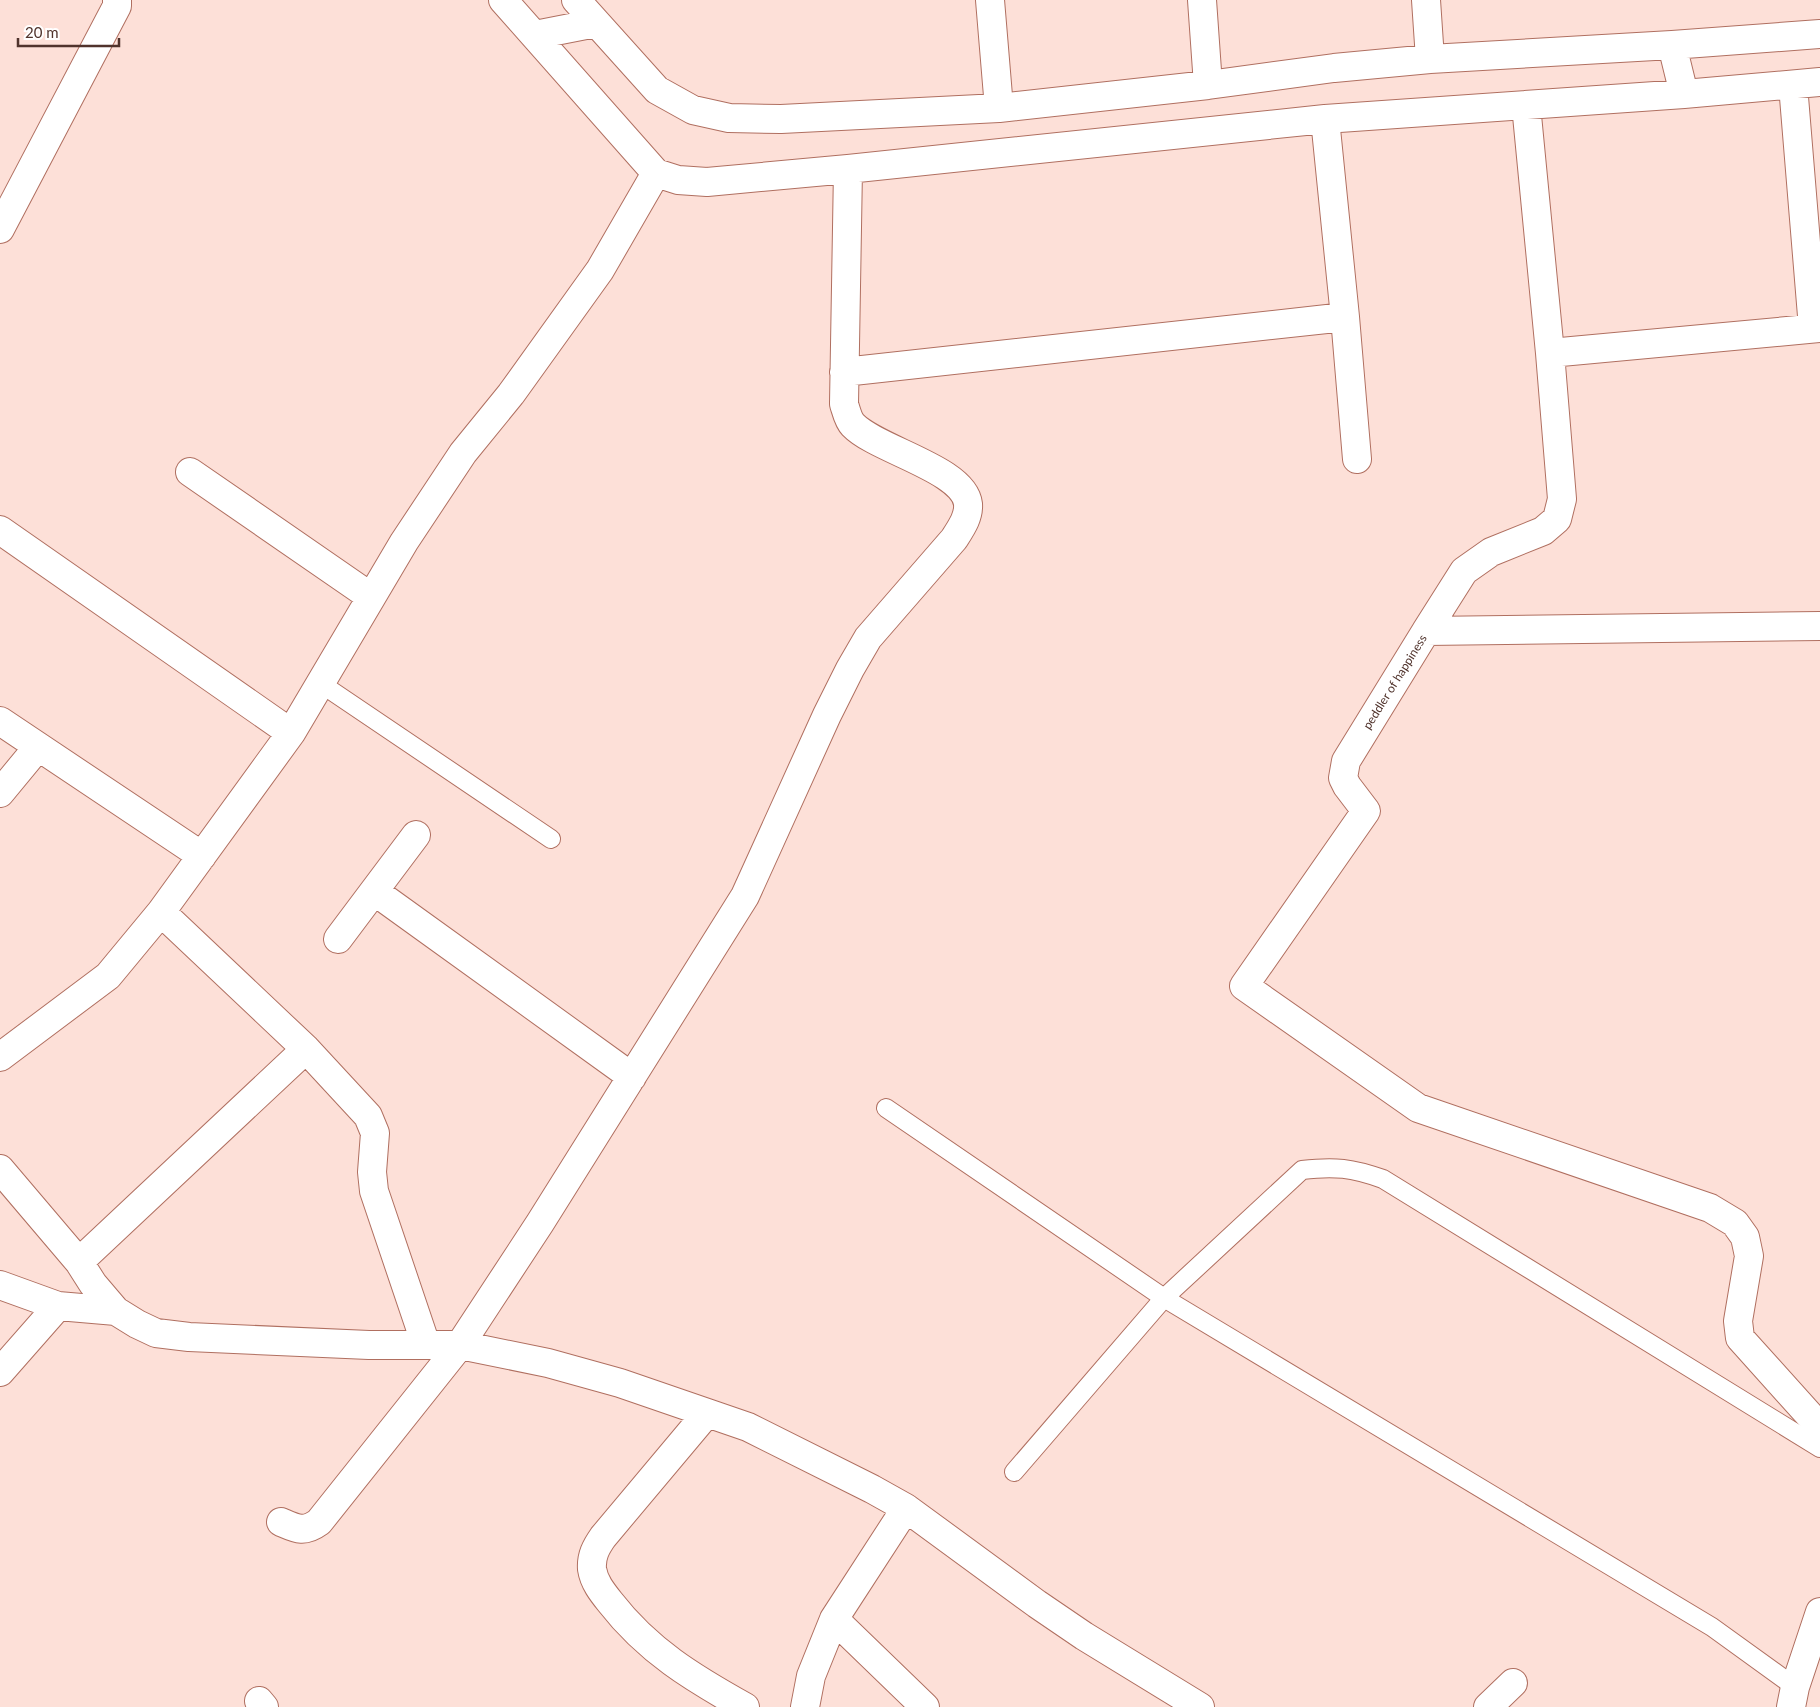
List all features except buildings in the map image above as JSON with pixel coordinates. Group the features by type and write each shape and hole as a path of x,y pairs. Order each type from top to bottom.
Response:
{"street":[{"path":"4,212 117,6 117,0"},
{"path":"503,0 656,172 678,180 707,182 1325,119 1684,94 1820,82"},
{"path":"576,0 657,90 693,110 729,118 781,119 999,108 1430,58 1672,45 1820,34"},
{"path":"990,0 999,108"},
{"path":"1202,0 1208,85"},
{"path":"1426,0 1430,58"},
{"path":"535,35 596,23"},
{"path":"1672,45 1684,94"},
{"path":"1550,354 1817,328 1793,85"},
{"path":"1426,630 1464,571 1491,552 1543,531 1557,519 1562,499 1526,105"},
{"path":"1325,119 1357,459"},
{"path":"281,1522 298,1529 310,1529 319,1522 460,1345 632,1077 745,896 850,668 868,638 954,539 965,521 968,503 962,488 945,475 866,436 850,424 844,404 848,169"},
{"path":"0,1057 108,976 161,912 291,733 404,542 463,453 511,394 600,270 656,172"},
{"path":"844,372 1345,318"},
{"path":"190,472 372,597"},
{"path":"0,530 291,733"},
{"name":"peddler of happiness","path":"1820,626 1426,630 1346,761 1343,778 1366,811 1244,986 1418,1108 1710,1208 1735,1223 1745,1237 1748,1256 1738,1321 1740,1338 1820,1426"},
{"path":"0,721 202,856"},
{"path":"0,793 38,747"},
{"path":"338,939 416,835"},
{"path":"374,891 632,1077"},
{"path":"161,912 306,1049 368,1116 375,1133 372,1172 374,1191 426,1345"},
{"path":"79,1262 306,1049"},
{"path":"0,1169 79,1262 93,1284 116,1311 137,1324 156,1332 189,1336 369,1345 460,1345 566,1368 620,1383 748,1427 906,1508 1053,1615 1200,1707"},
{"path":"0,1285 58,1306 116,1311"},
{"path":"0,1372 58,1306"},
{"path":"707,1413 602,1537 594,1552 592,1568 596,1584 622,1617 663,1656 694,1678 745,1707"},
{"path":"805,1707 811,1676 834,1619 906,1508"},
{"path":"1793,1697 1820,1612"},
{"path":"834,1619 925,1707"},
{"path":"1488,1707 1513,1683"}],"lane":[{"path":"320,683 551,839"},
{"path":"886,1108 1164,1298 1712,1627 1793,1697"},
{"path":"1014,1472 1164,1298 1302,1170 1328,1167 1355,1169 1383,1178 1820,1448"}]}
